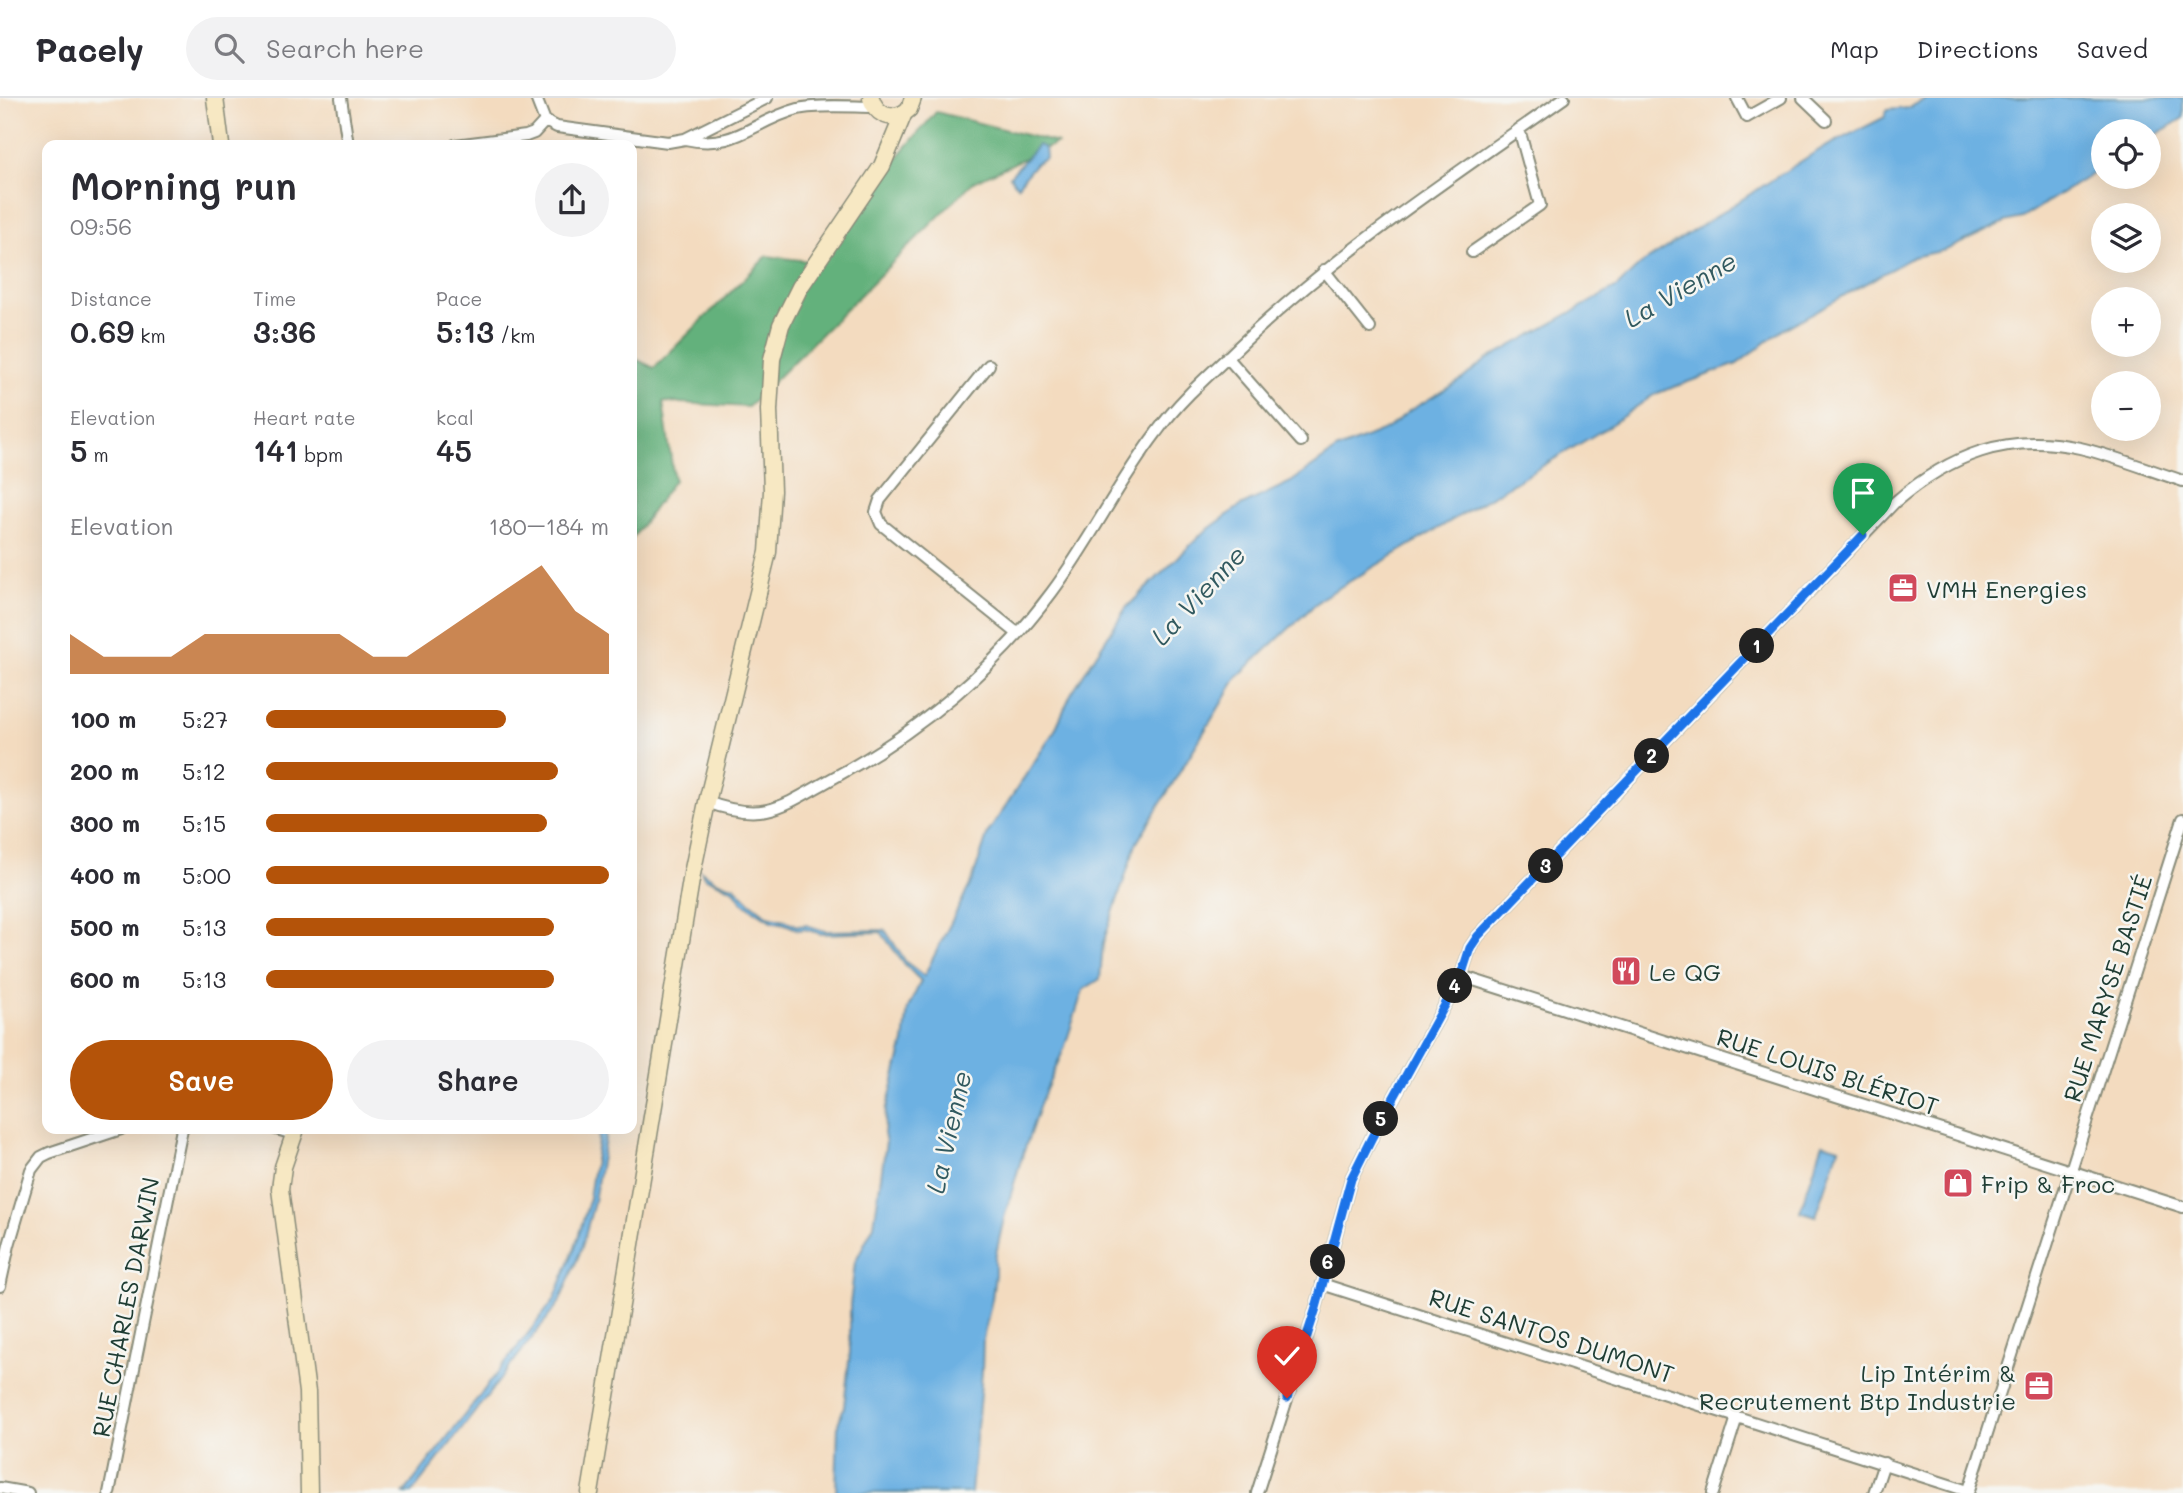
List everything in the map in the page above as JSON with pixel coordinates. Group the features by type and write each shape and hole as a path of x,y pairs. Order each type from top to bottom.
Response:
{"street":[{"path":"215,98 220,140"},
{"path":"341,98 347,140"},
{"path":"537,98 545,121 557,127 668,142 685,139 767,98"},
{"path":"685,139 703,143 732,139 803,103 876,106 893,117 909,109 913,98"},
{"path":"707,802 758,813 785,805 863,762 938,709 968,683 1050,595 1076,559 1157,431 1227,357 1324,270 1387,222 1564,98"},
{"path":"1737,98 1747,117 1781,98"},
{"path":"1803,98 1826,120"},
{"path":"876,106 888,134 887,156"},
{"path":"590,1493 685,909 707,802 768,552 772,491 770,379 775,344 781,325 800,287 876,176 904,113"},
{"path":"494,140 534,133 545,121"},
{"path":"1472,252 1540,205 1520,129"},
{"path":"1324,270 1370,328"},
{"path":"1227,357 1301,441"},
{"path":"989,365 880,500 876,512 881,524 1017,633"},
{"path":"1257,1493 1355,1169 1461,976 1470,948 1478,936 1895,502 1932,472 1958,458 1983,450 2030,443 2081,448 2183,481"},
{"name":"RUE MARYSE BASTIÉ","path":"1968,1492 2183,819"},
{"name":"RUE LOUIS BLÉRIOT","path":"1461,976 2183,1207"},
{"path":"0,1286 31,1170 41,1157 49,1153 106,1134"},
{"name":"RUE CHARLES DARWIN","path":"109,1493 181,1134"},
{"path":"294,1134 283,1167 280,1189 307,1392 309,1493"},
{"name":"RUE SANTOS DUMONT","path":"1322,1284 1968,1492"},
{"path":"1713,1493 1737,1417"},
{"path":"1874,1493 1884,1463"},
{"path":"0,1488 28,1493"}],"green space":[{"path":"936,112 1057,143 973,182 748,407 663,402 674,480 637,532 637,360 654,368 767,256 809,261"}],"water":[{"name":"La Vienne","path":"1928,98 2183,98 2183,118 2161,132 2161,119 2091,119 2091,175 2022,218 2005,222 1946,250 1913,257 1784,329 1737,364 1655,394 1606,428 1322,598 1238,676 1136,844 1103,943 1100,979 1083,990 1064,1049 1041,1101 1020,1163 995,1258 992,1299 983,1339 971,1493 836,1493 838,1424 844,1407 850,1352 850,1305 855,1262 874,1225 886,1142 886,1111 904,1042 908,1008 921,981 904,964 881,932 822,934 771,921 742,902 734,890 704,877 701,871 719,882 734,886 768,916 798,926 806,925 825,931 885,930 906,962 924,976 972,881 988,833 1055,730 1071,694 1126,608 1203,533 1240,506 1291,482 1336,450 1387,429 1409,411 1461,380 1486,360 1617,287 1640,265 1817,151 1885,117 1887,110 1908,108"},
{"path":"1038,145 1045,148 1046,158 1036,163 1017,186 1010,176"},
{"path":"599,1134 606,1134 593,1206 581,1250 559,1303 412,1493 404,1493 554,1300 575,1247 588,1204"},
{"path":"1823,1143 1839,1148 1816,1216 1800,1211"}],"place":[{"name":"VMH Energies","path":"1903,588"},
{"name":"Le QG","path":"1626,971"},
{"name":"Frip & Froc","path":"1958,1183"},
{"name":"Lip Intérim & Recrutement Btp Industrie","path":"2039,1386"}],"route":[{"path":"1287,1398 1316,1308 1351,1179 1461,976 1470,948 1478,936 1863,535"}]}
